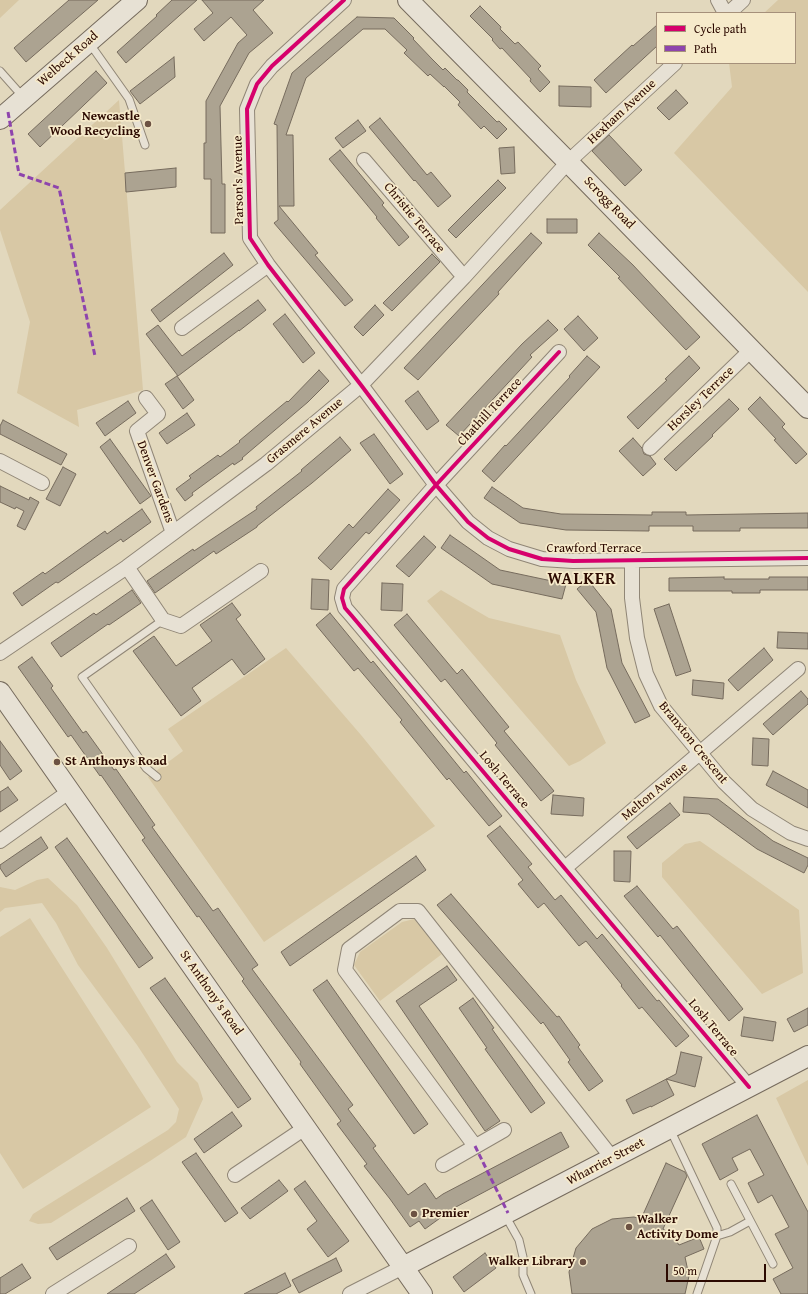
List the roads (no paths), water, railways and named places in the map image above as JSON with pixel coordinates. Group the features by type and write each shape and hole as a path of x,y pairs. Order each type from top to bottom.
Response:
{"street":[{"name":"Welbeck Road","path":"0,119 137,0"},
{"name":"Parson's Avenue","path":"344,0 272,66 257,84 247,109 250,238 268,265 362,385"},
{"name":"Scrogg Road","path":"408,0 808,408"},
{"path":"718,0 724,12"},
{"path":"730,12 743,0"},
{"name":"Hexham Avenue","path":"568,162 674,64"},
{"name":"Christie Terrace","path":"364,160 464,277"},
{"name":"Grasmere Avenue","path":"0,653 127,567 174,533 266,464 362,385 464,277 568,162"},
{"path":"182,328 268,265"},
{"name":"Horsley Terrace","path":"650,448 751,350"},
{"name":"Chathill Terrace","path":"436,485 559,352"},
{"name":"Crawford Terrace","path":"362,385 436,485 468,522 488,538 509,549 542,559 573,561 632,559 808,558"},
{"name":"Denver Gardens","path":"146,398 158,414 137,431 174,533"},
{"path":"0,461 42,483"},
{"name":"Losh Terrace","path":"436,485 344,589 342,598 346,608 749,1087"},
{"name":"Branxton Crescent","path":"632,559 632,598 637,638 646,674 661,706 724,782 752,809 792,833 808,839"},
{"path":"127,567 163,620 181,626 261,571"},
{"name":"Melton Avenue","path":"565,868 798,669"},
{"name":"St Anthony's Road","path":"0,692 422,1294"},
{"path":"0,840 70,791"},
{"path":"475,1146 345,970 349,950 400,911 418,911 612,1159"},
{"name":"Wharrier Street","path":"403,1267 749,1087 807,1060"},
{"path":"235,1175 306,1128"},
{"path":"442,1165 504,1130"},
{"path":"54,1294 129,1246"},
{"path":"350,1294 403,1267"}],"lane":[{"path":"88,42 130,99 145,145"},
{"path":"0,70 24,98"},
{"path":"157,778 146,768 82,677 163,620"},
{"path":"670,1129 718,1228 717,1236 698,1294"},
{"path":"731,1184 773,1264"},
{"path":"505,1215 519,1240 523,1257 523,1276 531,1294"},
{"path":"717,1236 730,1232 750,1222"}],"place":[{"name":"Newcastle Wood Recycling","path":"148,124"},
{"name":"St Anthonys Road","path":"57,762"},
{"name":"Premier","path":"414,1214"},
{"name":"Walker Activity Dome","path":"629,1227"},
{"name":"Walker Library","path":"583,1262"}],"district":[{"name":"WALKER","path":"582,580"}]}
